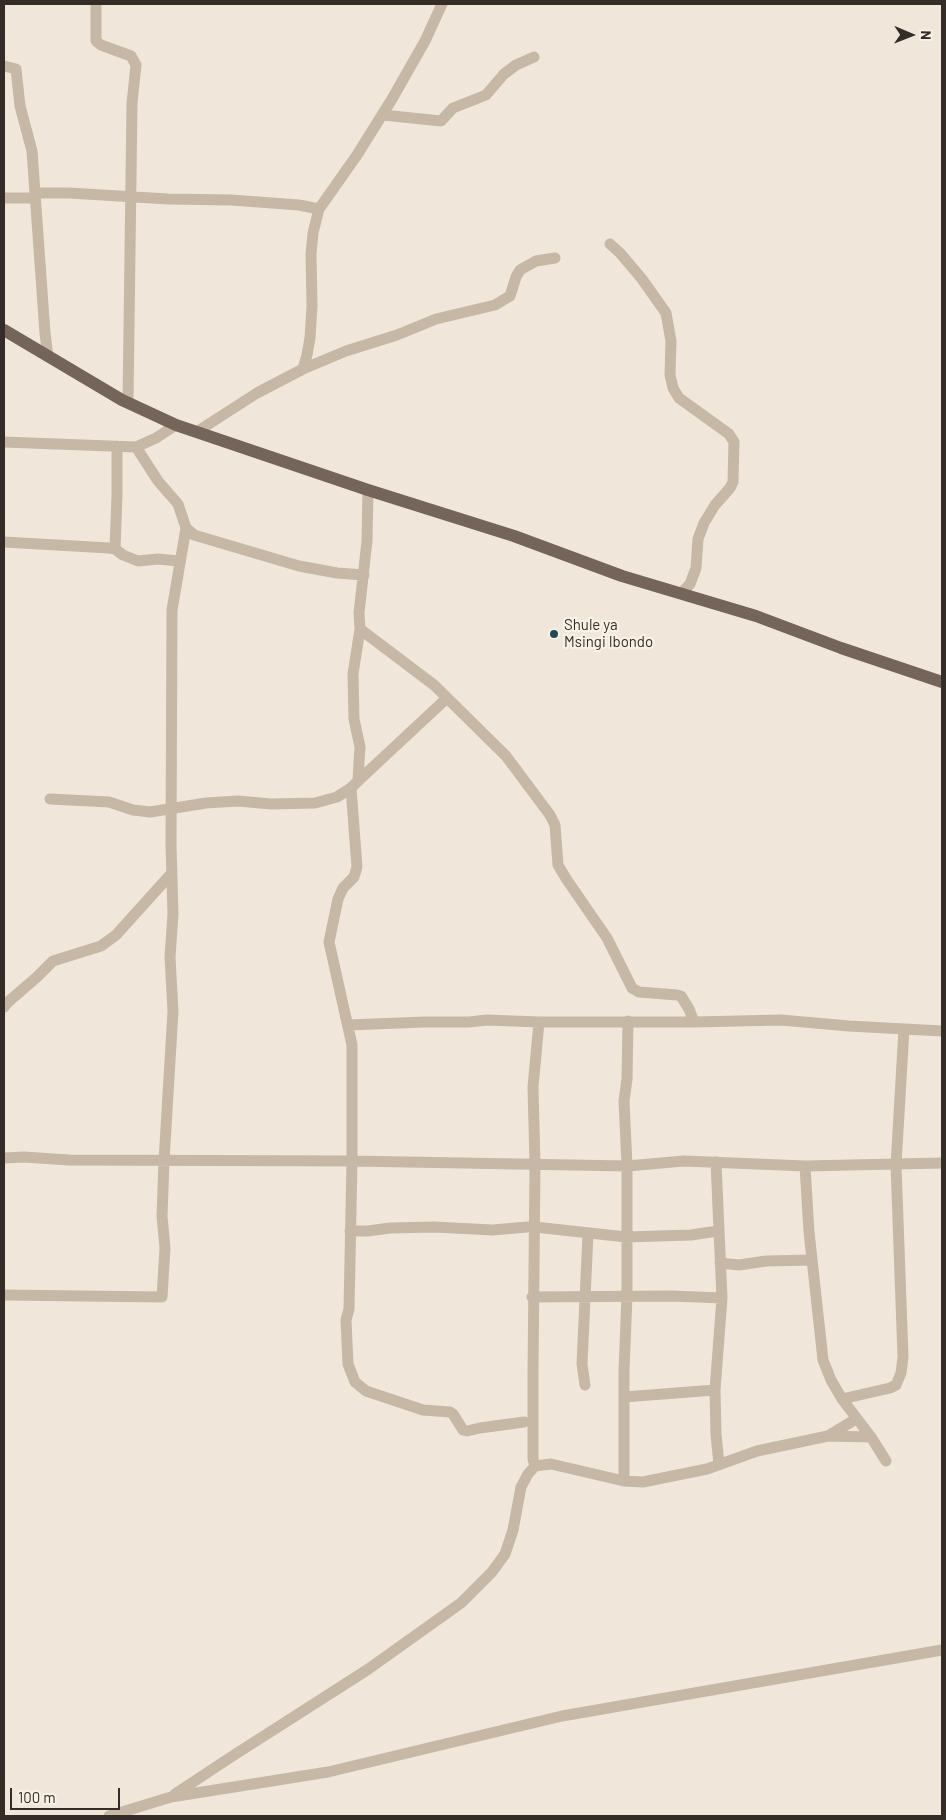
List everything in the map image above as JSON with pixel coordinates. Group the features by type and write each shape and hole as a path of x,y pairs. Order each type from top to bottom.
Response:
{"main road":[{"path":"4,330 128,402 176,425 368,490 514,536 622,576 682,592 756,616 841,648 942,682"}],"street":[{"path":"96,4 96,41 101,45 131,56 136,65 132,103 128,402"},
{"path":"303,369 310,338 312,306 311,254 313,233 319,209 383,115 425,41 442,4"},
{"path":"383,115 441,121 453,108 486,95 504,74 516,65 534,57"},
{"path":"4,66 16,69 20,106 32,151 48,357"},
{"path":"4,198 87,193 130,197 299,204 319,209"},
{"path":"610,244 620,252 642,279 666,313 671,341 670,375 673,388 679,398 729,434 734,442 730,488 715,505 704,523 698,539 696,568 690,584 682,592"},
{"path":"198,431 257,393 303,369 346,351 397,335 436,319 495,305 510,296 520,270 536,261 555,258"},
{"path":"4,442 136,446 156,438 176,425"},
{"path":"115,549 116,446"},
{"path":"4,1295 162,1297 165,1248 162,1216 164,1161 173,1011 170,957 173,914 172,610 186,528 178,504 158,482 136,446"},
{"path":"368,490 364,575 359,613 360,629 353,674 354,719 360,747 354,784 357,867 354,877 343,888 338,899 329,942 352,1045 349,1309 346,1320 348,1362 355,1382 366,1391 421,1410 453,1414 462,1430 467,1431 524,1422"},
{"path":"186,528 200,537 299,566 364,575"},
{"path":"4,542 115,549 123,555 138,561 158,559 179,561"},
{"path":"360,629 428,680 506,756 550,815 555,826 558,864 607,938 632,988 639,992 681,996 694,1022"},
{"path":"50,799 109,802 141,812 206,803 238,801 271,804 314,803 337,797 354,784 447,698"},
{"path":"4,1007 53,961 101,946 116,935 172,874"},
{"path":"348,1025 487,1020 539,1022 781,1020 942,1031"},
{"path":"624,1480 627,1166 624,1101 627,1079 628,1021"},
{"path":"535,1466 531,1227 535,1164 533,1087 539,1022"},
{"path":"842,1399 890,1388 896,1385 901,1373 903,1357 896,1165 904,1029"},
{"path":"4,1158 627,1166 684,1161 805,1166 942,1163"},
{"path":"716,1162 722,1298 716,1390 716,1434 719,1465"},
{"path":"805,1166 807,1209 823,1360 831,1380 842,1399 871,1437 886,1461"},
{"path":"350,1231 434,1227 492,1230 531,1227 626,1237 718,1231"},
{"path":"585,1385 582,1364 588,1234"},
{"path":"720,1264 739,1265 766,1261 812,1260"},
{"path":"532,1297 722,1298"},
{"path":"624,1397 716,1390"},
{"path":"828,1436 856,1419"},
{"path":"171,1797 342,1687 461,1604 492,1572 505,1554 513,1530 521,1487 535,1466 551,1464 624,1480 643,1482 719,1465 757,1452 828,1436 871,1437"},
{"path":"109,1816 171,1797 328,1772 562,1716 942,1650"}],"place":[{"name":"Shule ya Msingi Ibondo","path":"554,634"}]}
